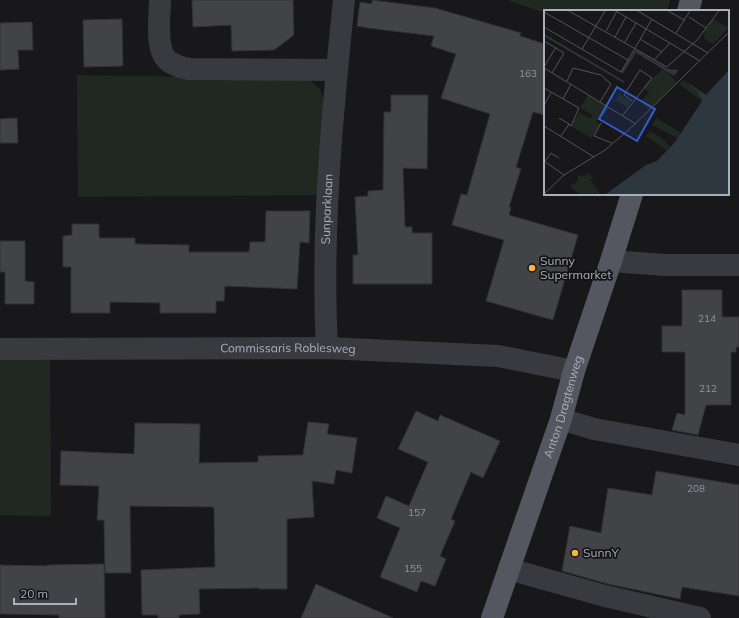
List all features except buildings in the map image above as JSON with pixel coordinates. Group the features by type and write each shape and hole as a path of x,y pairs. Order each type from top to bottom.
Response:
{"main road":[{"path":"688,10 691,0"},
{"name":"Anton Dragtenweg","path":"492,618 561,419 574,371 632,195"}],"street":[{"path":"160,0 159,37 161,50 168,62 180,67 190,69 337,70"},
{"name":"Sunparklaan","path":"327,348 325,317 327,200 344,0"},
{"path":"611,261 665,265 739,266"},
{"name":"Commissaris Roblesweg","path":"0,349 327,348 498,356 574,371"},
{"path":"561,419 594,429 739,455"},
{"path":"510,569 605,596 700,618"}],"shaded area":[{"path":"507,0 670,0 667,10 544,10 544,13"},
{"path":"77,75 308,79 319,88 325,103 319,195 78,197"},
{"path":"0,359 50,360 51,516 0,515"}],"place":[{"name":"Sunny Supermarket","path":"532,268"},
{"name":"SunnY","path":"575,553"}]}
